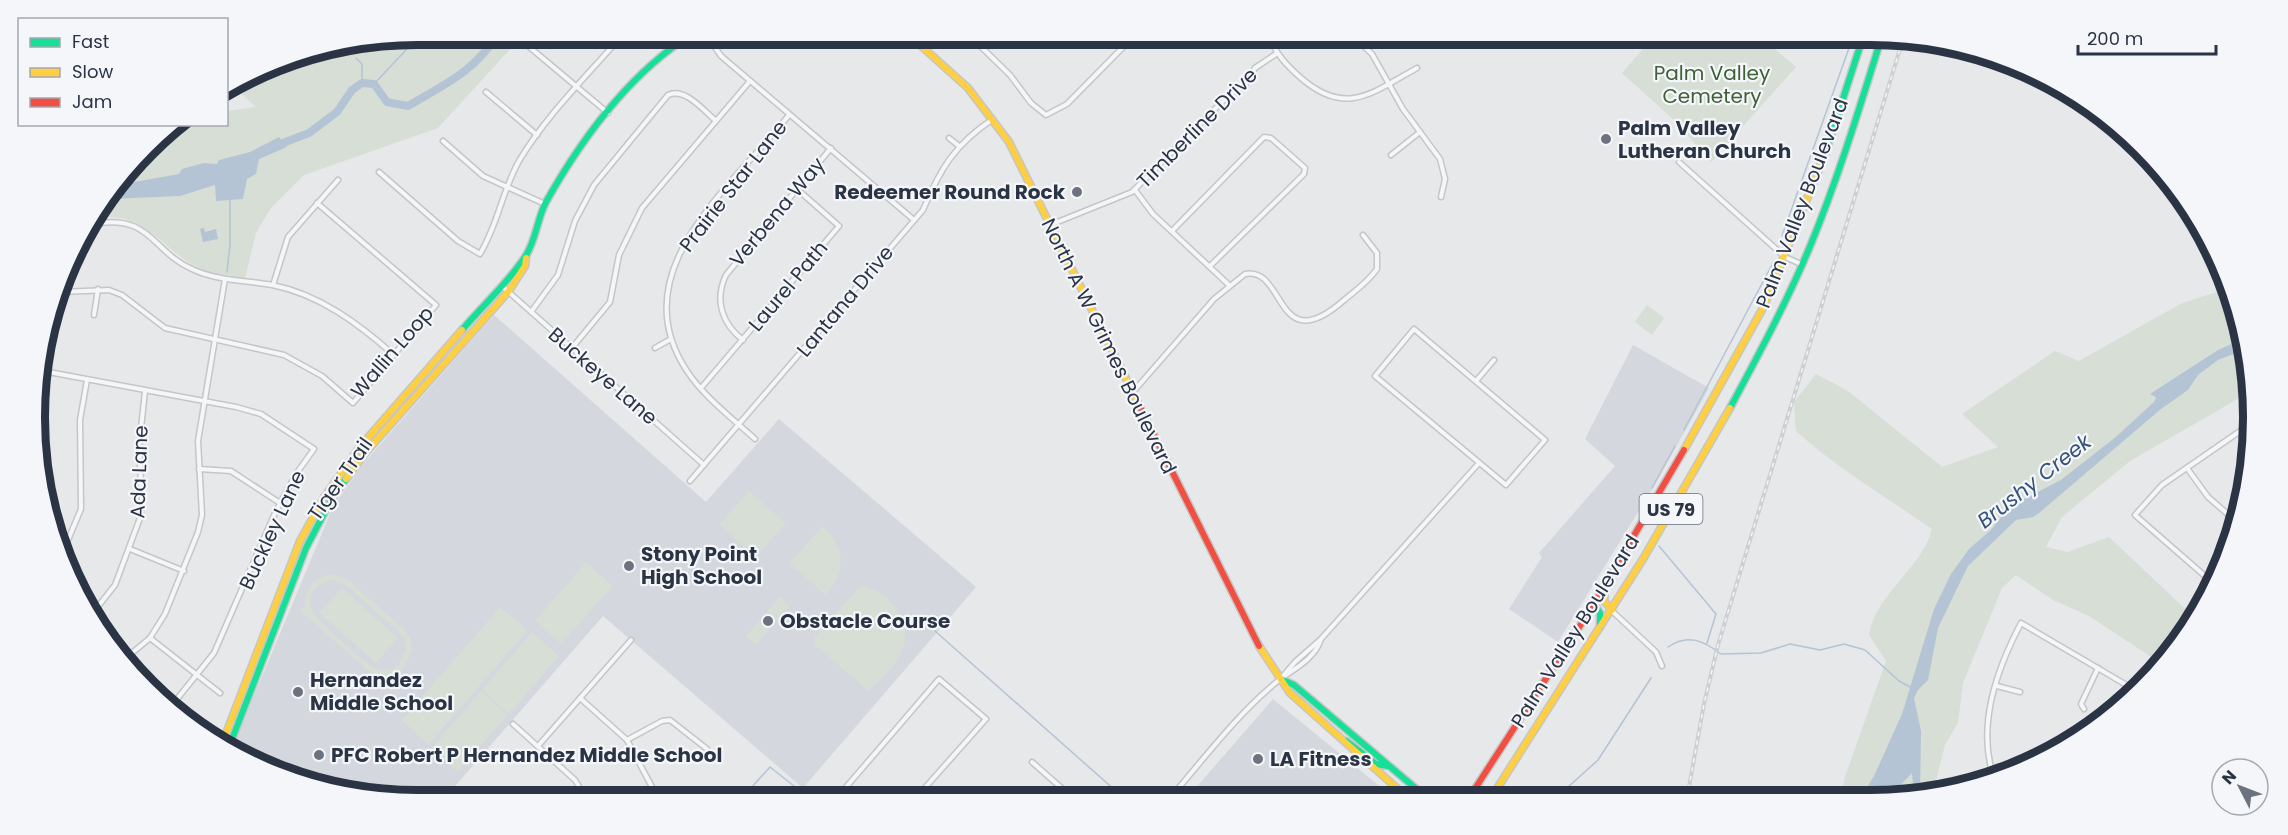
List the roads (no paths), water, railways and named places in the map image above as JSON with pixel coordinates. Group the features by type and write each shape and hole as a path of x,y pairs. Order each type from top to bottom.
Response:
{"main road":[{"name":"Tiger Trail","path":"232,740 302,558 330,502 366,452 508,292 525,266 526,256 545,204 567,164 655,60 676,45"},
{"name":"North A W Grimes Boulevard","path":"920,45 968,88 1009,142 1247,628 1290,693 1399,790"},
{"name":"Palm Valley Boulevard","path":"1473,790 1594,604 1764,308 1822,163 1860,45"},
{"name":"Palm Valley Boulevard","path":"1496,790 1612,610 1781,311 1844,157 1879,45"},
{"name":"Tiger Trail","path":"225,736 252,658 300,541 325,495 359,448 526,256"},
{"path":"1606,584 1604,601 1612,610"},
{"path":"1594,604 1600,613 1599,631"},
{"name":"North A W Grimes Boulevard","path":"1281,679 1294,685 1417,790"},
{"path":"1337,736 1376,764 1388,766"}],"street":[{"path":"527,45 608,113"},
{"path":"379,172 458,241 480,254 496,226 518,163 537,135 614,45"},
{"path":"713,45 721,56 914,220"},
{"path":"979,45 1010,75 1031,103 1046,115 1067,104 1125,45"},
{"path":"1272,45 1276,54 1313,88 1333,98 1359,99 1417,68"},
{"path":"1365,45 1443,165 1445,184 1441,197"},
{"name":"Timberline Drive","path":"1050,225 1134,190 1229,95 1245,85 1255,68 1276,54"},
{"path":"571,348 612,300 619,255 635,218 750,81"},
{"path":"486,92 537,135"},
{"path":"531,312 558,275 575,221 594,185 668,95 676,92 684,94 716,121"},
{"name":"Prairie Star Lane","path":"755,439 701,388 681,362 671,339 667,294 671,270 695,226 789,115"},
{"name":"Lantana Drive","path":"690,481 923,210 935,179 959,146 993,119"},
{"path":"1391,155 1420,132"},
{"path":"1172,231 1264,137 1271,138 1305,168 1304,174 1210,266"},
{"path":"949,138 959,146"},
{"path":"443,141 483,176 545,204"},
{"name":"Verbena Way","path":"744,340 730,329 723,316 720,298 723,281 731,265 831,148"},
{"path":"1679,162 1785,257 1802,264"},
{"path":"273,285 288,237 338,180"},
{"name":"Laurel Path","path":"701,388 839,226 797,189"},
{"path":"1134,190 1146,206 1229,285"},
{"name":"Wallin Loop","path":"214,339 284,355 322,376 352,403 436,305 317,203"},
{"path":"100,224 129,224 147,233 189,269 225,279 273,285 312,299 339,312 394,355"},
{"path":"1132,393 1229,285 1245,274 1256,274 1293,316 1306,322 1318,320 1376,270 1377,253 1363,235"},
{"path":"130,654 150,638 165,614 202,516 198,441 225,279"},
{"name":"Buckeye Lane","path":"502,286 704,465"},
{"path":"67,291 98,289 122,295 165,328 214,339"},
{"path":"94,315 98,289"},
{"path":"1414,329 1545,440 1506,485 1479,463 1375,376 1414,329"},
{"path":"655,348 671,339"},
{"path":"1476,381 1494,360"},
{"name":"Buckley Lane","path":"48,372 261,414 314,449 280,503 223,636 196,677 176,701"},
{"path":"67,543 81,509 80,420 87,380"},
{"name":"Ada Lane","path":"97,607 115,585 130,549 142,509 139,447 145,390"},
{"path":"2207,578 2135,515 2162,485 2243,429"},
{"path":"1178,790 1258,699 1321,639 1479,463"},
{"path":"199,468 231,471 280,503"},
{"path":"2187,468 2208,497 2230,516"},
{"path":"130,549 183,570"},
{"path":"1612,610 1656,652 1662,666"},
{"path":"1991,770 1985,732 2004,661 2021,623 2129,686"},
{"path":"150,638 196,677 220,693"},
{"path":"538,746 631,640"},
{"path":"2084,709 2081,704 2098,668"},
{"path":"844,790 939,679 986,719 923,790"},
{"path":"1997,686 2020,693"},
{"path":"580,698 627,740 655,790"},
{"path":"627,740 662,720 670,720 707,749 711,759"},
{"path":"513,724 575,780 580,790"},
{"path":"1032,762 1064,790"}],"water":[{"path":"279,137 287,147 259,159 256,174 247,179 243,199 216,201 215,185 180,196 117,199 128,183 179,174 182,169 204,163 217,164 219,160 250,152"},
{"path":"204,228 205,232 216,229 218,239 203,242 200,229"},
{"path":"2235,342 2237,353 2218,360 2198,375 2188,390 2161,409 2039,513 2033,517 2016,520 1968,566 1938,628 1928,680 1914,698 1921,731 1920,787 1913,787 1912,773 1897,789 1865,790 1902,714 1934,609 1951,574 1969,549 1991,530 2009,507 2061,480 2117,436 2155,401 2156,397 2150,394 2218,350"}],"waterway":[{"path":"374,84 410,45"},
{"path":"275,146 309,133 337,112 352,90 362,83 374,84 387,102 408,106 469,68 490,45"},
{"path":"1782,236 1850,45"},
{"path":"356,58 362,64 362,83"},
{"path":"183,128 187,126"},
{"path":"227,272 230,245 230,198"},
{"path":"1684,430 1774,261"},
{"path":"1652,488 1675,446"},
{"path":"1659,546 1716,614 1707,643"},
{"path":"935,631 1115,790"},
{"path":"1668,647 1682,640 1696,640 1721,654 1761,653 1790,644 1820,650 1844,644 1865,650 1899,681 1910,687"},
{"path":"1568,787 1598,760 1651,678"},
{"path":"749,790 770,767 799,790"}],"railway":[{"path":"1688,790 1704,704 1718,645 1901,46"}],"place":[{"name":"Palm Valley Lutheran Church","path":"1606,139"},
{"name":"Redeemer Round Rock","path":"1077,192"},
{"name":"Stony Point High School","path":"629,566"},
{"name":"Obstacle Course","path":"768,621"},
{"name":"Hernandez Middle School","path":"298,692"},
{"name":"PFC Robert P Hernandez Middle School","path":"319,755"},
{"name":"LA Fitness","path":"1258,759"}],"park label":[{"name":"Palm Valley Cemetery","path":"1712,84"}],"water label":[{"name":"Brushy Creek","path":"2034,481"}]}
